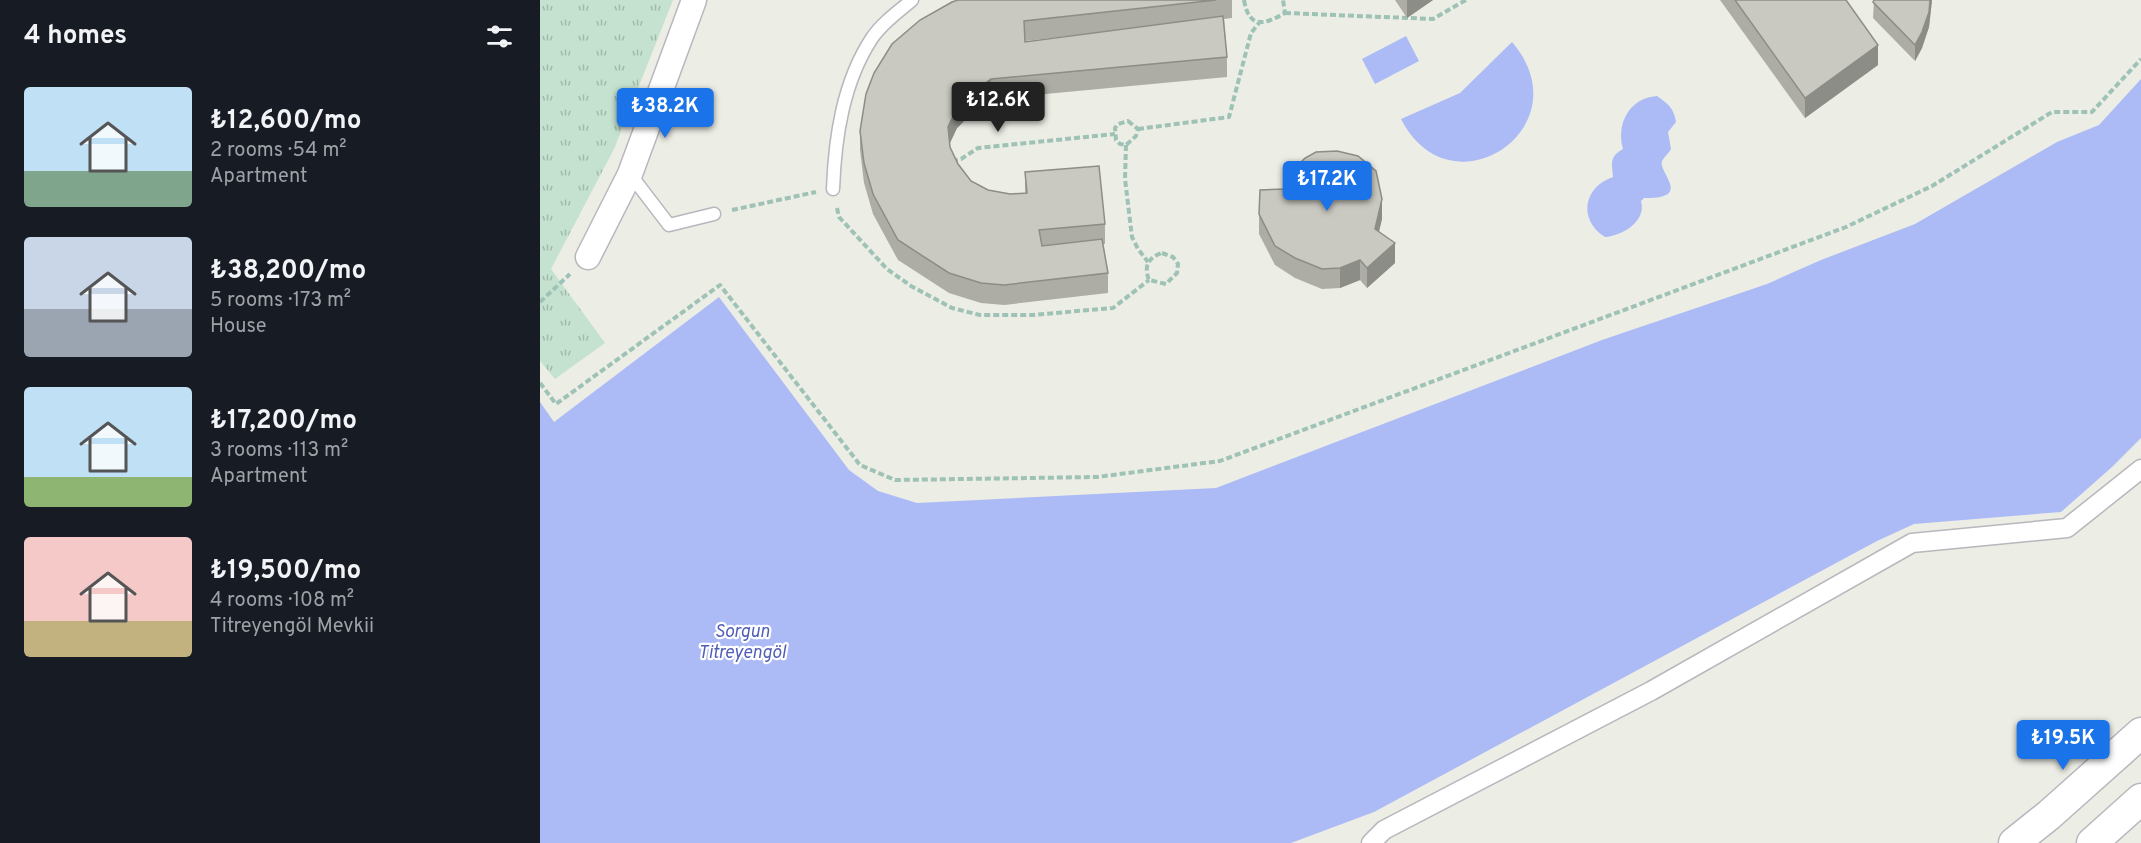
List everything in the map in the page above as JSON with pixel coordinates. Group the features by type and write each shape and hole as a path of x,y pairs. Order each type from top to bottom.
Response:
{"street":[{"path":"588,257 630,174 694,0"},
{"path":"1371,843 1384,830 1650,691 1912,543 2067,528 2141,469"},
{"path":"2014,843 2141,733"},
{"path":"2092,843 2141,799"}],"lane":[{"path":"833,189 834,158 840,122 848,91 860,61 873,37 886,22 912,0"},
{"path":"630,174 669,225 714,214"}],"path":[{"path":"1244,0 1246,13 1259,23 1268,22 1285,13 1433,19 1466,0"},
{"path":"1283,0 1285,13"},
{"path":"1126,145 1116,140 1115,134 1118,124 1124,122 1128,121 1138,129 1229,117 1251,33 1259,23"},
{"path":"540,383 556,404 720,285 860,465 895,480 1097,477 1220,461 1846,227 1932,186 2052,112 2092,112 2141,59"},
{"path":"1138,129 1136,136 1126,145 1125,179 1132,237 1149,262"},
{"path":"950,161 961,159 978,148 1115,134"},
{"path":"714,214 833,189 839,217 887,268 920,292 952,308 980,315 1004,317 1113,308 1149,280"},
{"path":"1162,253 1173,257 1178,264 1177,273 1166,284 1149,280 1146,266 1155,256 1162,253"},
{"path":"540,302 588,257"}],"green space":[{"path":"540,0 673,0 614,149 551,269 605,343 555,379 540,361"}],"water":[{"path":"1406,36 1419,61 1375,84 1362,59"},
{"path":"1512,42 1530,74 1532,104 1522,130 1503,149 1477,160 1450,160 1423,147 1401,119 1460,93"},
{"name":"Sorgun Titreyengöl","path":"2141,79 2141,438 2061,512 1914,524 1877,541 1374,812 1291,843 540,843 540,402 554,422 719,297 849,470 878,491 917,503 1216,488 1602,340 1767,284 1821,260 1915,224 2057,142 2099,125"},
{"path":"1657,96 1670,107 1676,122 1668,132 1671,149 1662,161 1671,190 1659,197 1644,198 1641,201 1640,215 1632,226 1619,234 1605,237 1596,230 1591,222 1588,213 1590,196 1595,188 1613,177 1612,161 1615,155 1623,149 1621,130 1627,114 1639,102"}],"building":[{"path":"958,0 1216,0 1024,21 1025,42 1223,16 1227,57 991,79 957,108 948,127 950,147 958,164 971,181 988,190 1010,194 1027,193 1025,172 1099,166 1105,224 1039,230 1042,246 1102,239 1108,273 1004,285 981,283 949,273 898,240 873,194 864,163 860,131 866,94 874,73 892,44 920,20"},
{"path":"1735,0 1846,0 1878,45 1805,98"},
{"path":"1874,0 1930,0 1929,12 1915,45 1873,2"},
{"path":"1337,151 1358,156 1376,171 1382,199 1375,229 1395,243 1367,268 1360,260 1340,268 1322,269 1295,258 1275,246 1259,214 1260,190 1285,189 1291,172 1305,158 1316,152"}]}
